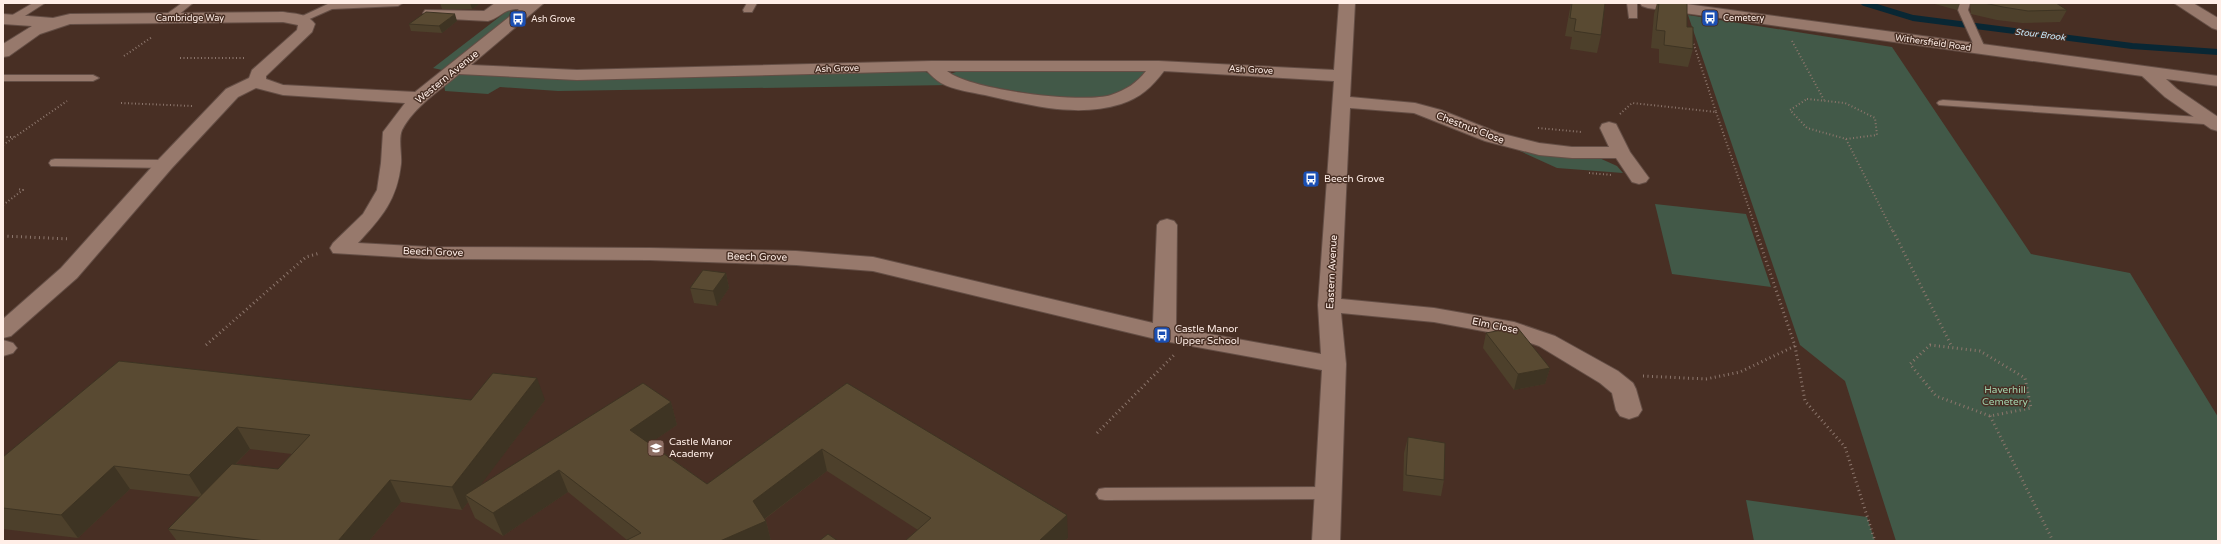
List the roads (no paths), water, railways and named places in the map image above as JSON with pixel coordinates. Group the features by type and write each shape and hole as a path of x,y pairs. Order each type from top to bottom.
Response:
{"street":[{"name":"Eastern Avenue","path":"1326,541 1334,364 1329,305 1347,3"},
{"name":"Withersfield Road","path":"1648,3 1783,23 2218,81"},
{"path":"2182,3 2218,25"},
{"path":"431,13 488,16 504,4 536,4"},
{"name":"Western Avenue","path":"341,248 371,217 387,190 391,163 392,132 401,118 419,98 536,4"},
{"name":"Cambridge Way","path":"3,52 36,28 51,22 84,18 283,17 301,19"},
{"path":"8,19 51,22"},
{"path":"257,81 258,74 304,32 307,24 301,19"},
{"path":"932,66 946,79 960,85 1075,105 1115,100 1135,92 1148,81 1159,66"},
{"name":"Ash Grove","path":"455,70 577,75 932,66 1159,66 1342,76"},
{"path":"2148,72 2171,93 2211,120"},
{"path":"2181,76 2178,79 2178,84 2211,120"},
{"path":"257,81 267,87 283,90 419,98"},
{"path":"4,343 100,240 165,164 219,106 232,93 257,81"},
{"name":"Chestnut Close","path":"1342,102 1415,108 1458,123 1491,137 1519,145 1591,155 1621,152"},
{"path":"1609,128 1621,152 1639,178"},
{"path":"1167,225 1170,334"},
{"name":"Beech Grove","path":"341,248 430,253 650,254 796,258 873,264 1170,334 1334,364"},
{"name":"Elm Close","path":"1329,305 1434,315 1514,329 1547,341 1609,377 1624,389 1629,410"}],"lane":[{"path":"8,19 40,3"},
{"path":"168,18 188,3"},
{"path":"301,19 330,6 398,3"},
{"path":"1632,3 1633,16"},
{"path":"1965,3 1963,10 1981,50"},
{"path":"3,78 93,78"},
{"path":"1943,104 2211,120"},
{"path":"55,163 165,164"},
{"path":"1105,494 1328,493"}],"waterway":[{"name":"Stour Brook","path":"1864,3 1913,18 2132,46 2218,52"}],"place":[{"name":"Cemetery","path":"1710,18"},
{"name":"Ash Grove","path":"518,19"},
{"name":"Beech Grove","path":"1311,179"},
{"name":"Castle Manor Upper School","path":"1162,335"},
{"name":"Castle Manor Academy","path":"656,448"}],"park label":[{"name":"Haverhill Cemetery","path":"2005,396"}]}
